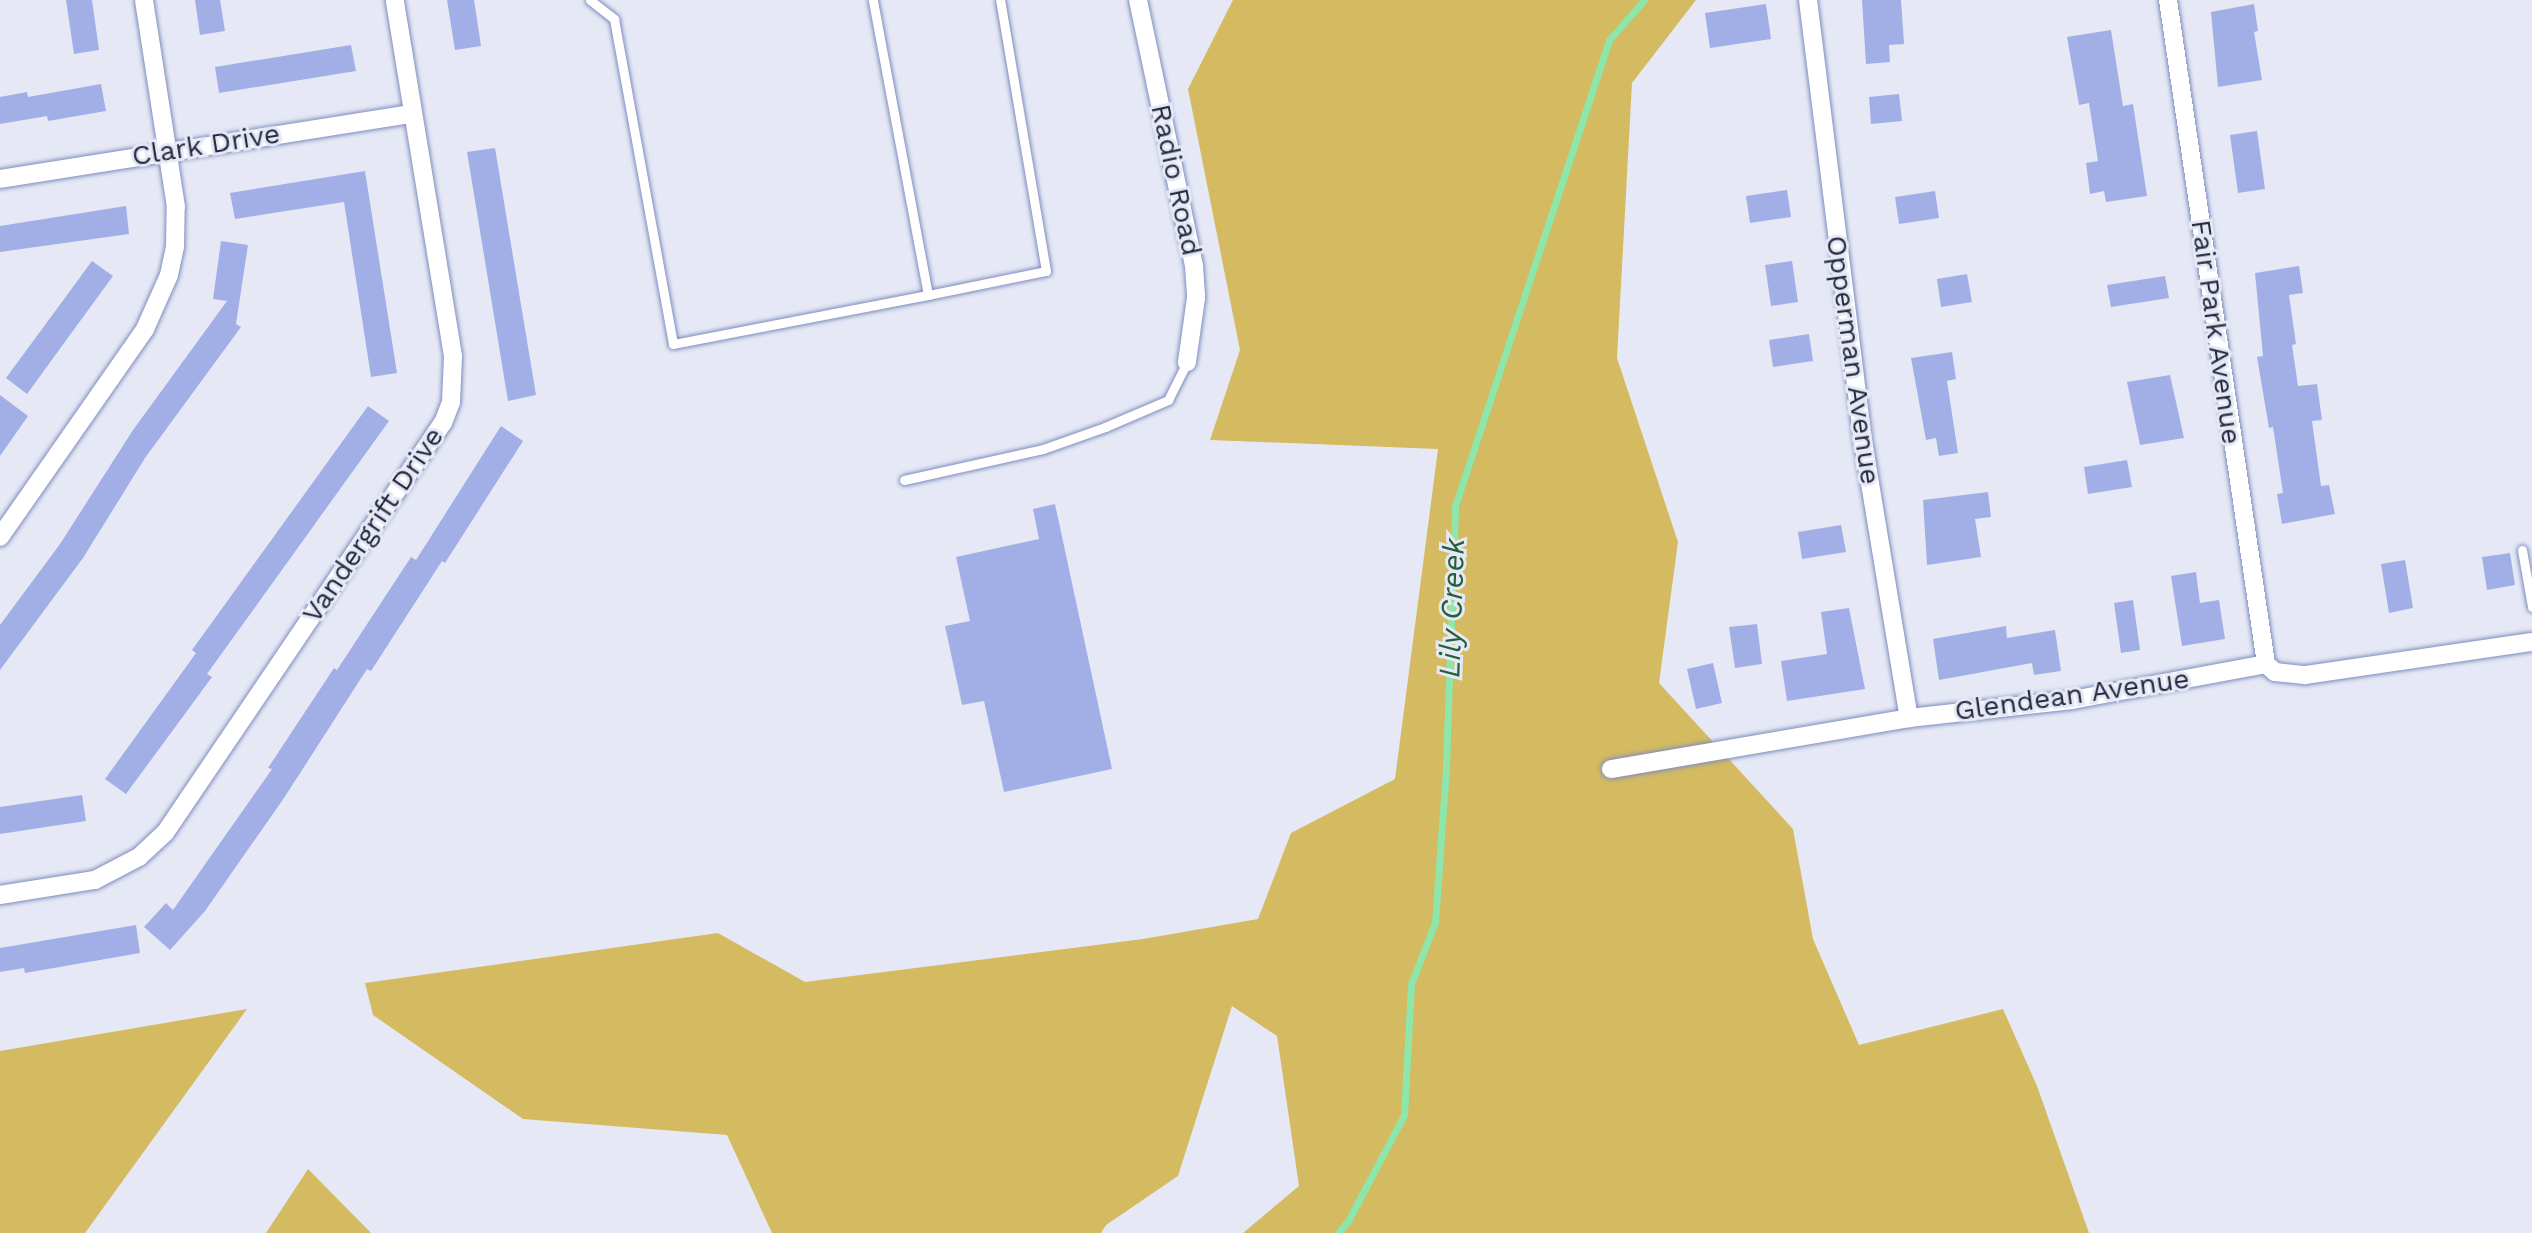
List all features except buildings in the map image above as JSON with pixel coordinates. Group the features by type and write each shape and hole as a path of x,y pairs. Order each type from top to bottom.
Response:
{"street":[{"path":"0,537 160,303 175,246 176,207 144,0"},
{"name":"Vandergrift Drive","path":"0,895 95,880 139,857 165,833 443,423 451,402 453,356 395,0"},
{"name":"Radio Road","path":"1138,0 1194,266 1196,298 1187,362"},
{"name":"Opperman Avenue","path":"1808,0 1864,447 1909,718"},
{"name":"Fair Park Avenue","path":"2168,0 2266,664"},
{"name":"Clark Drive","path":"0,179 412,114"},
{"name":"Glendean Avenue","path":"1611,769 1909,718 2072,700 2266,664 2275,672 2305,675 2532,642"}],"lane":[{"path":"590,0 614,19 673,344 1046,271 1000,0"},
{"path":"873,0 928,295"},
{"path":"904,480 1043,449 1105,427 1168,400 1187,362"},
{"path":"2522,550 2532,607"}],"shaded area":[{"path":"1233,0 1696,0 1632,83 1617,358 1678,542 1659,683 1793,829 1813,939 1859,1045 2003,1009 2037,1086 2089,1233 1243,1233 1299,1186 1277,1036 1232,1006 1178,1176 1106,1225 1101,1233 772,1233 727,1135 523,1119 373,1015 365,983 718,933 805,982 1143,939 1258,919 1291,833 1395,779 1438,449 1210,440 1240,350 1188,89"},
{"path":"247,1009 85,1233 0,1233 0,1051"},
{"path":"308,1169 371,1233 266,1233"}],"waterway":[{"name":"Lily Creek","path":"1338,1233 1348,1221 1404,1115 1411,984 1435,922 1446,767 1455,506 1609,40 1644,0"}]}
